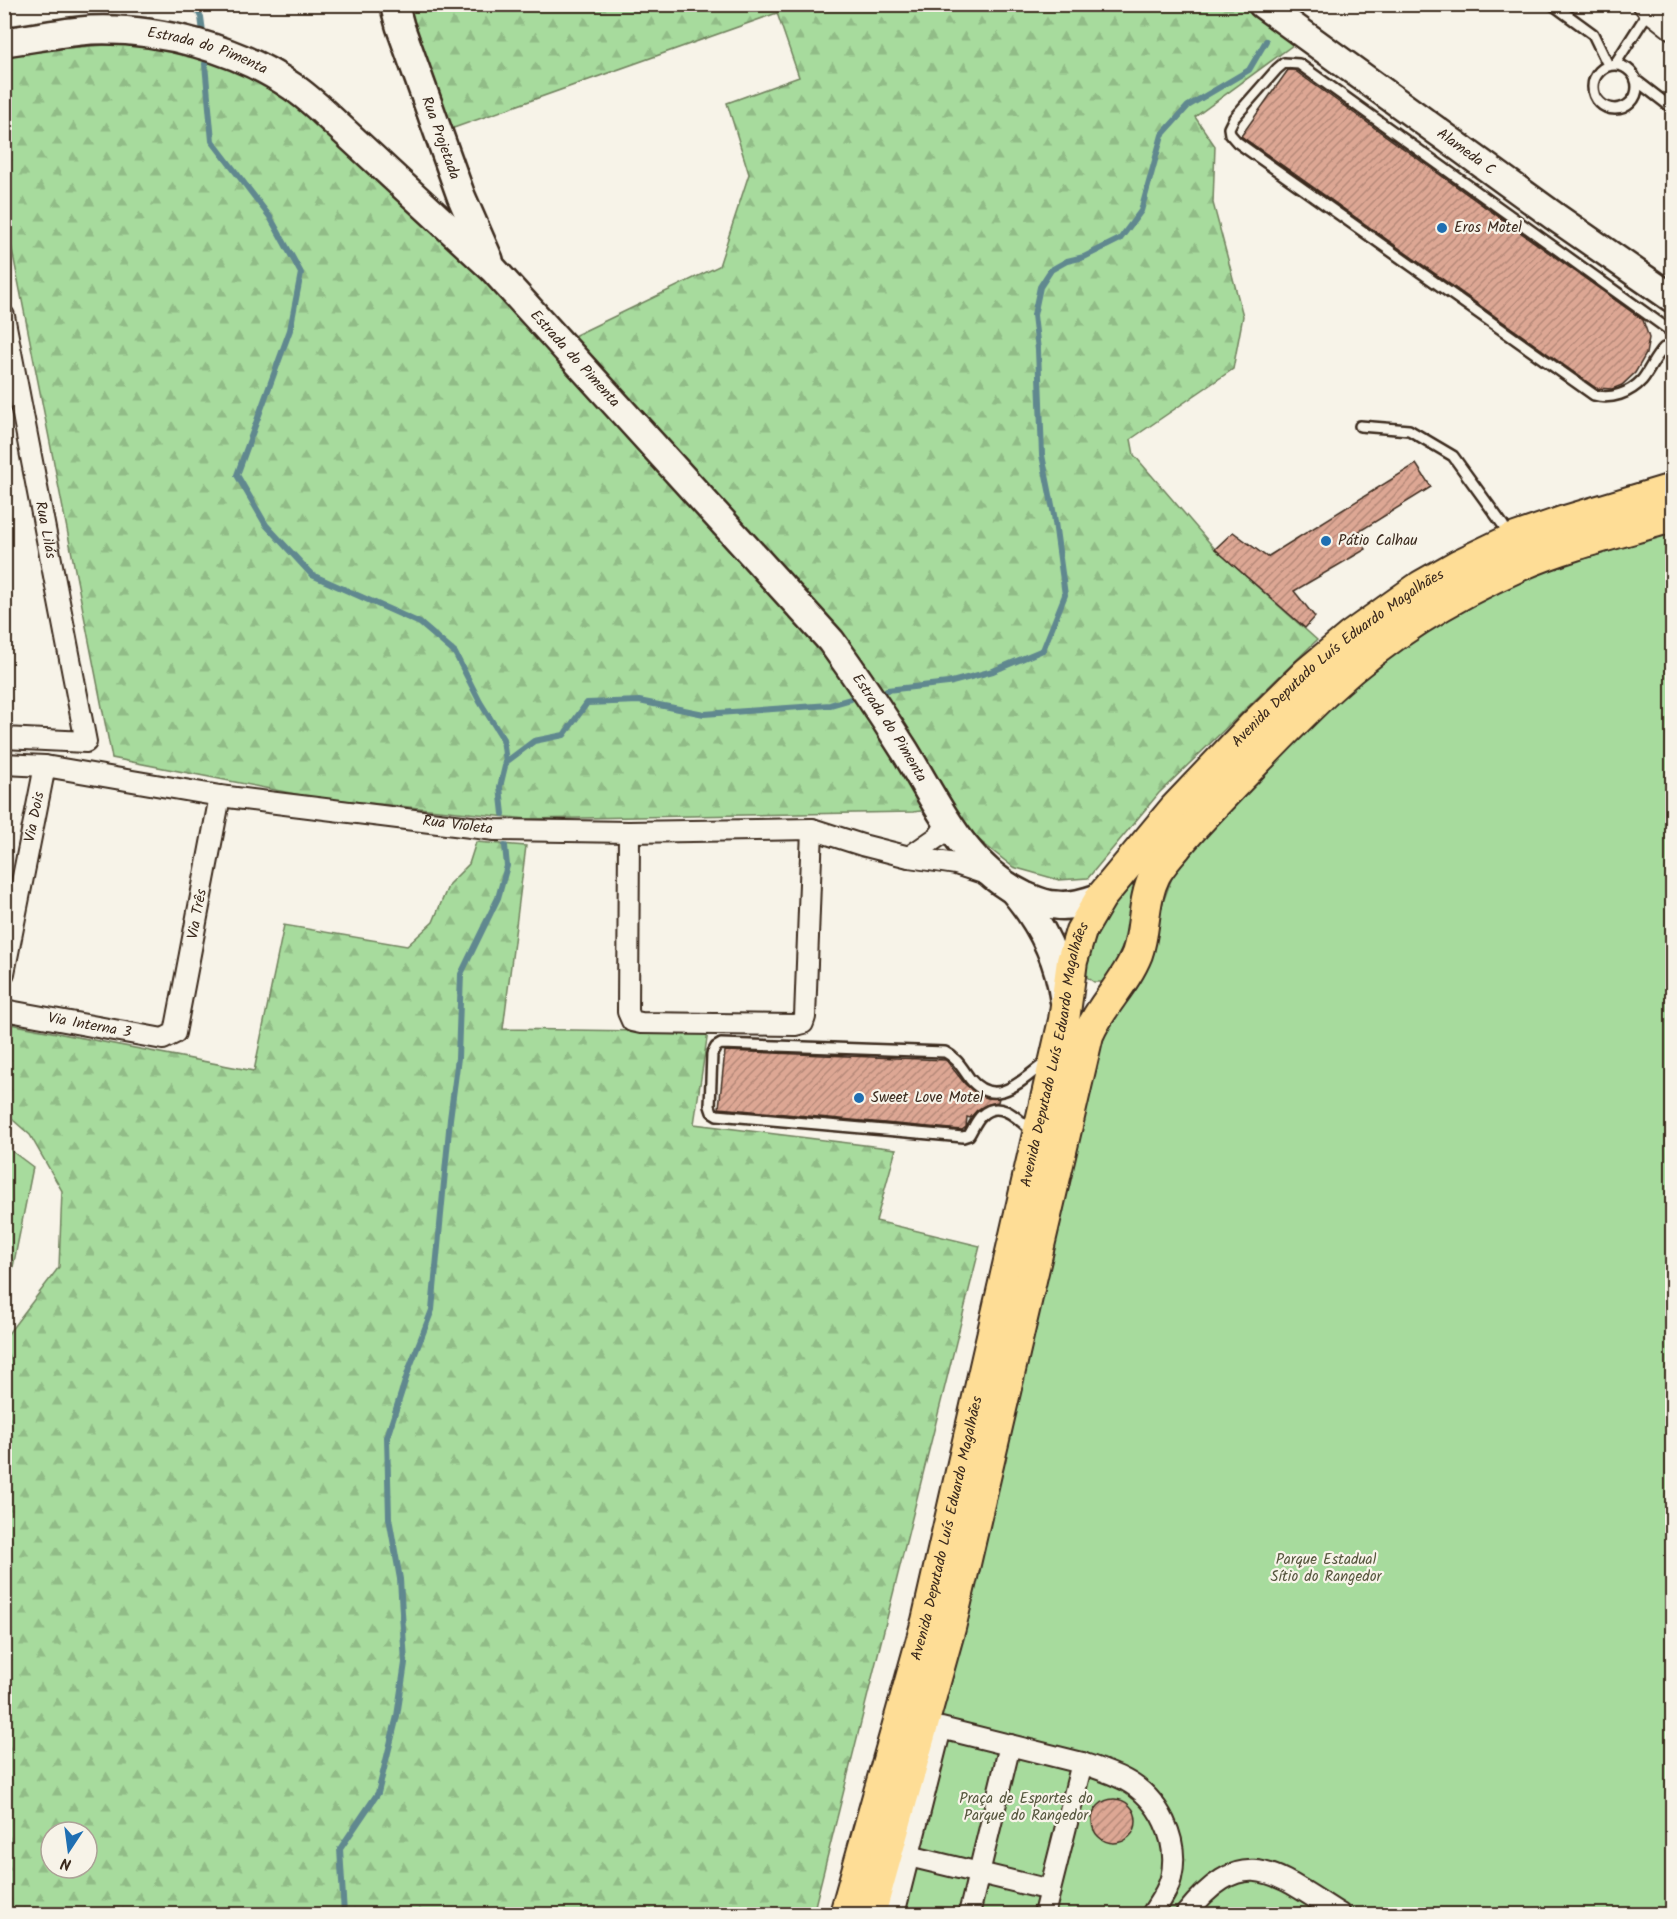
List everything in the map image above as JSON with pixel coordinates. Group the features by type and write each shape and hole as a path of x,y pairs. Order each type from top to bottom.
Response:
{"main road":[{"name":"Rua Projetada","path":"394,4 461,196 493,269"},
{"name":"Alameda C","path":"1262,4 1554,216 1672,298"},
{"name":"Estrada do Pimenta","path":"4,42 92,30 147,33 187,40 236,57 277,76 310,100 493,269 831,641 874,701 965,848 1031,913 1060,975 1065,1008"},
{"path":"427,208 440,213 452,213 461,196"},
{"name":"Avenida Deputado Luís Eduardo Magalhães","path":"845,1914 927,1621 1056,1055 1072,961 1084,923 1101,897 1174,809 1251,728 1350,636 1421,586 1510,540 1672,489"},
{"name":"Avenida Deputado Luís Eduardo Magalhães","path":"870,1914 950,1628 1088,1035 1098,1013 1137,954 1146,900 1156,873 1194,826 1278,738 1367,657 1429,614 1474,587 1551,553 1672,517"},
{"name":"Estrada do Pimenta","path":"1003,883 1034,900 1055,906 1074,905 1101,897"},
{"path":"1072,961 1077,984 1086,991 1102,994 1118,986"}],"street":[{"path":"1646,8 1660,15 1672,10"},
{"path":"1646,8 1672,29"},
{"name":"Rua Lilás","path":"4,316 86,742 4,738"},
{"name":"Rua Violeta","path":"4,764 45,766 220,796 495,830 629,832 812,829 847,841 909,857 956,864 1003,883"},
{"name":"Via Dois","path":"4,973 45,766"},
{"name":"Via Três","path":"175,1033 220,796"},
{"path":"909,857 939,836 948,822"},
{"path":"629,832 628,1012 632,1021 641,1023 795,1024 803,1023 805,1017 812,829"},
{"name":"Via Interna 3","path":"4,1010 163,1039 175,1033"},
{"path":"894,1914 941,1728 1082,1763 1126,1780 1149,1799 1166,1823 1173,1854 1171,1878 1152,1914"},
{"path":"969,1914 1010,1745"},
{"path":"1044,1914 1082,1763"},
{"path":"909,1856 1050,1890"},
{"path":"1186,1914 1203,1894 1228,1876 1252,1869 1289,1882 1340,1914"}],"lane":[{"path":"1552,4 1593,34 1611,65"},
{"path":"1611,65 1646,8"},
{"path":"1672,332 1299,64 1284,63 1277,69 1234,118 1229,128 1230,134 1237,142 1594,395 1611,398 1625,392 1641,380 1655,357 1664,348 1672,348"},
{"path":"1637,81 1635,96 1625,107 1610,108 1603,105 1594,94 1592,87 1601,69 1611,65 1629,68 1637,81 1672,108"},
{"path":"1360,426 1409,430 1453,456 1503,525 1510,540"},
{"path":"1037,1137 1010,1112 1001,1109 985,1113 969,1135 963,1137 717,1115 712,1112 710,1106 712,1054 716,1047 722,1044 945,1052 953,1056 971,1080 982,1090 994,1092 1006,1091 1056,1055"}],"green space":[{"path":"401,5 1247,5 1297,42 1195,117 1215,146 1213,203 1243,316 1233,369 1131,439 1134,455 1215,549 1317,640 1159,793 1088,878 1059,880 1013,867 979,840 952,807 913,812 528,819 311,797 112,758 5,214 4,53 118,44 183,45 287,87 555,345 719,266 749,174 727,103 799,77 777,13 448,130"},
{"name":"Parque Estadual Sítio do Rangedor","path":"1672,533 1672,1914 884,1914 1095,1038 1150,938 1178,861 1383,657 1522,577"},
{"path":"1162,840 1122,952 1107,982 1094,982 1087,977 1088,961 1102,925"},
{"path":"476,842 526,846 503,1029 708,1032 694,1124 896,1149 876,1221 980,1246 813,1914 5,1914 4,1339 59,1267 62,1191 30,1135 5,1113 5,1023 254,1071 284,925 407,946 433,922 449,884 469,864"},
{"path":"5,1146 33,1167 5,1307"}],"building":[{"name":"Eros Motel","path":"1288,70 1294,70 1643,320 1649,338 1646,354 1635,373 1622,385 1612,389 1596,388 1241,136"},
{"name":"Pátio Calhau","path":"1416,464 1431,487 1355,534 1366,549 1294,591 1315,617 1305,628 1215,549 1233,532 1267,557"},
{"name":"Sweet Love Motel","path":"725,1051 946,1060 965,1084 976,1093 988,1098 999,1098 998,1102 986,1105 970,1118 967,1117 966,1127 962,1130 719,1108"},
{"path":"1114,1799 1130,1805 1136,1821 1130,1837 1114,1843 1098,1837 1092,1821 1098,1805"}],"waterway":[{"path":"194,4 201,17 203,32"},
{"path":"887,690 948,683 993,671 1043,650 1065,595 1054,515 1042,455 1038,350 1034,315 1040,287 1051,270 1120,239 1141,211 1162,135 1188,106 1249,70 1266,41"},
{"path":"205,64 212,141 270,217 301,273 290,330 237,475 266,525 312,575 420,623 455,653 480,702 503,739 506,762"},
{"path":"503,814 500,787 506,762 534,741 564,735 587,703 639,701 704,714 830,705 851,699"},
{"path":"344,1914 340,1849 378,1793 397,1716 405,1663 400,1579 389,1518 387,1437 409,1369 432,1310 458,1058 461,974 498,898 507,866 505,846"}],"place":[{"name":"Eros Motel","path":"1442,228"},
{"name":"Pátio Calhau","path":"1326,541"},
{"name":"Sweet Love Motel","path":"859,1098"}],"park label":[{"name":"Praça de Esportes do Parque do Rangedor","path":"1026,1808"}]}
